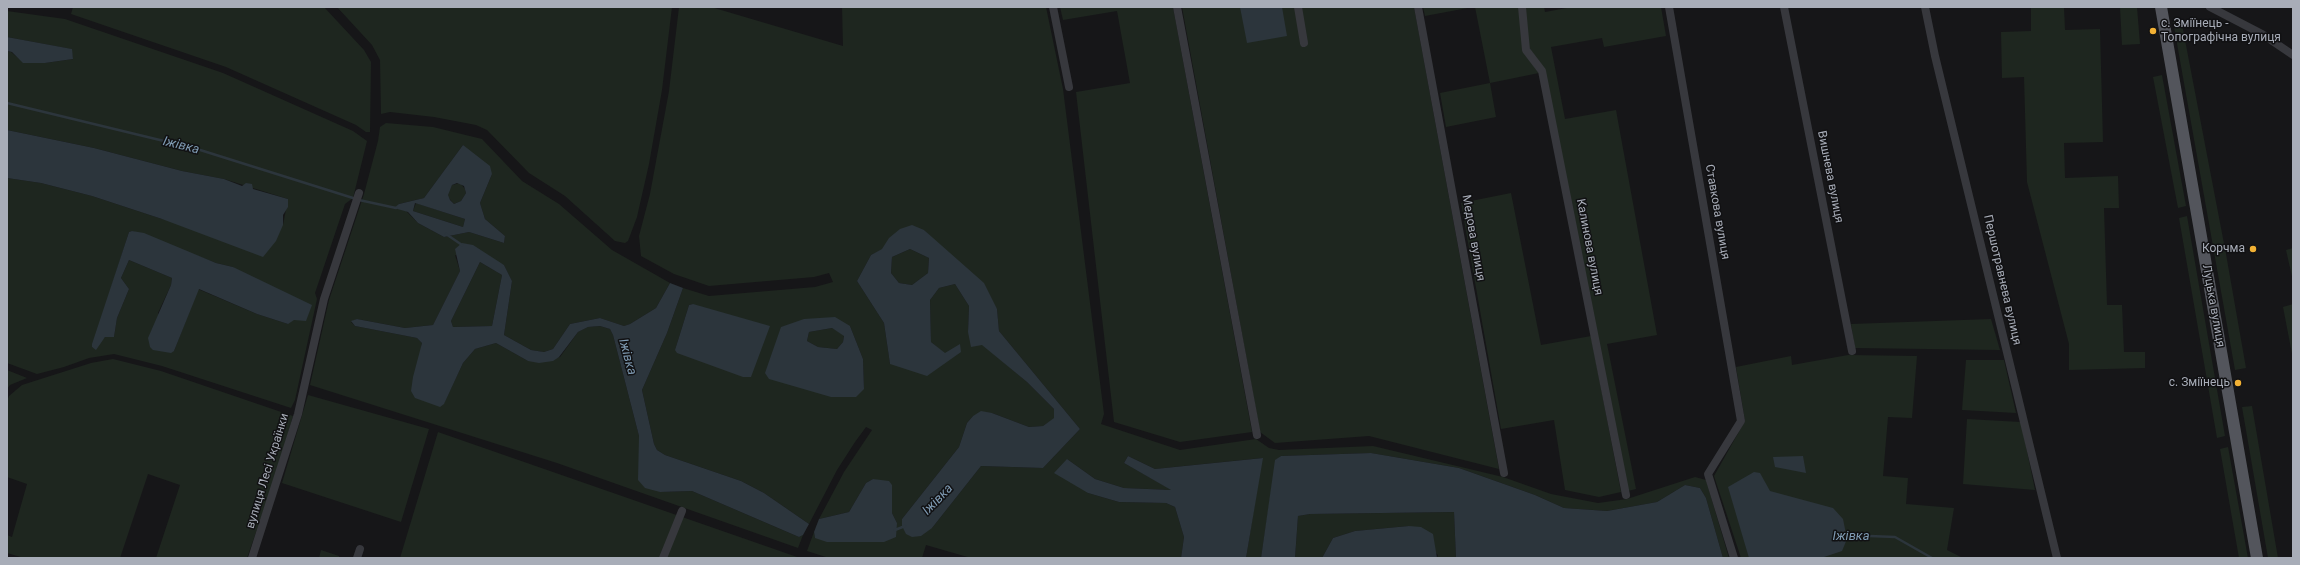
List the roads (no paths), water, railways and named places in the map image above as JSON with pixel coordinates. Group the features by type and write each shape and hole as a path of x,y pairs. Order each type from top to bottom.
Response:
{"main road":[{"name":"Луцька вулиця","path":"2161,7 2257,558"}],"street":[{"path":"1053,7 1069,87"},
{"path":"1177,7 1257,435"},
{"path":"1298,7 1304,43"},
{"name":"Медова вулиця","path":"1418,7 1504,474"},
{"name":"Калинова вулиця","path":"1522,7 1526,50 1542,72 1626,495"},
{"name":"Ставкова вулиця","path":"1669,7 1741,421 1708,474 1734,558"},
{"name":"Вишнева вулиця","path":"1784,7 1852,351"},
{"name":"Першотравнева вулиця","path":"1925,7 1939,71 2057,558"},
{"path":"2210,7 2262,34 2293,55"},
{"name":"вулиця Лесі Українки","path":"252,558 279,480 304,390 322,305 359,193"},
{"path":"663,558 682,511"},
{"path":"357,558 360,549"}],"water":[{"path":"1240,7 1282,7 1287,36 1247,43"},
{"path":"7,37 72,49 73,59 45,63 23,63 12,52 7,51"},
{"path":"7,130 94,148 182,171 224,179 242,186 246,183 252,184 253,189 288,199 288,207 283,215 283,225 276,241 263,257 162,219 92,196 41,183 7,178"},
{"path":"463,145 490,166 492,174 480,203 485,219 505,236 504,243 469,232 444,237 418,223 408,212 394,208 399,204 424,198","holes":["457,183 464,186 466,193 461,201 454,204 448,195 452,185","415,203 465,219 463,227 413,211"]},
{"path":"912,225 924,230 984,283 997,309 999,331 1080,429 1043,468 981,466 932,528 921,536 912,537 906,534 902,526 902,519 959,447 967,423 973,416 981,411 992,413 1029,427 1043,426 1054,418 1054,409 1027,382 982,345 971,347 968,332 969,306 955,284 939,288 930,300 931,342 945,353 960,344 961,352 927,376 890,364 884,323 857,281 871,255 882,249 889,238 900,229","holes":["910,249 929,258 928,273 912,285 899,283 891,273 892,257"]},
{"path":"129,232 144,233 216,263 233,267 312,305 306,321 294,320 288,324 257,314 199,289 174,351 171,353 153,350 150,347 148,338 171,285 172,278 129,260 121,278 129,289 117,318 114,337 105,337 96,350 92,347 92,344"},
{"path":"462,243 473,245 504,265 512,281 504,335 531,350 544,352 553,349 570,324 600,318 624,326 630,324 656,308 670,283 683,288 667,333 642,390 654,444 657,450 665,455 741,481 764,493 809,524 803,535 799,537 692,491 660,492 645,488 638,480 639,436 613,335 610,329 600,326 588,327 578,332 559,357 553,361 539,363 528,361 496,343 475,349 463,363 444,404 440,407 415,398 411,391 422,343 417,338 355,326 351,321 357,319 405,328 433,325 460,271 455,249","holes":["480,262 502,275 492,326 453,327 451,321"]},
{"path":"693,304 770,326 751,377 743,377 677,353 675,350 689,305"},
{"path":"835,317 850,326 863,359 864,389 856,397 831,397 769,379 765,373 781,327 804,319","holes":["832,328 844,336 843,342 837,349 818,347 807,341 809,332"]},
{"path":"1371,453 1459,468 1535,495 1564,508 1607,511 1657,502 1685,485 1700,488 1706,498 1723,558 1456,558 1454,512 1310,514 1298,516 1295,558 1261,558 1275,460 1281,456"},
{"path":"1128,456 1155,469 1263,458 1246,558 1181,558 1184,537 1175,507 1166,503 1119,502 1088,493 1054,473 1067,459 1095,479 1124,488 1171,490 1124,463"},
{"path":"1803,456 1806,473 1775,467 1773,457"},
{"path":"1754,472 1760,473 1770,491 1833,508 1843,519 1847,539 1842,551 1821,558 1749,558 1728,487"},
{"path":"873,479 889,481 892,485 892,513 897,523 896,537 884,542 827,542 815,538 814,532 819,519 849,512 866,483"},
{"path":"1409,526 1421,527 1433,534 1437,558 1322,558 1333,538 1355,531"}],"waterway":[{"name":"Іжівка","path":"7,103 197,149 353,198"},
{"name":"Іжівка","path":"359,200 396,208"},
{"name":"Іжівка","path":"446,234 462,245"},
{"name":"Іжівка","path":"895,530 905,526"},
{"name":"Іжівка","path":"1844,535 1895,537 1932,558"}],"place":[{"name":"с. Зміїнець - Топографічна вулиця","path":"2153,31"},
{"name":"Корчма","path":"2253,249"},
{"name":"с. Зміїнець","path":"2238,383"}]}
